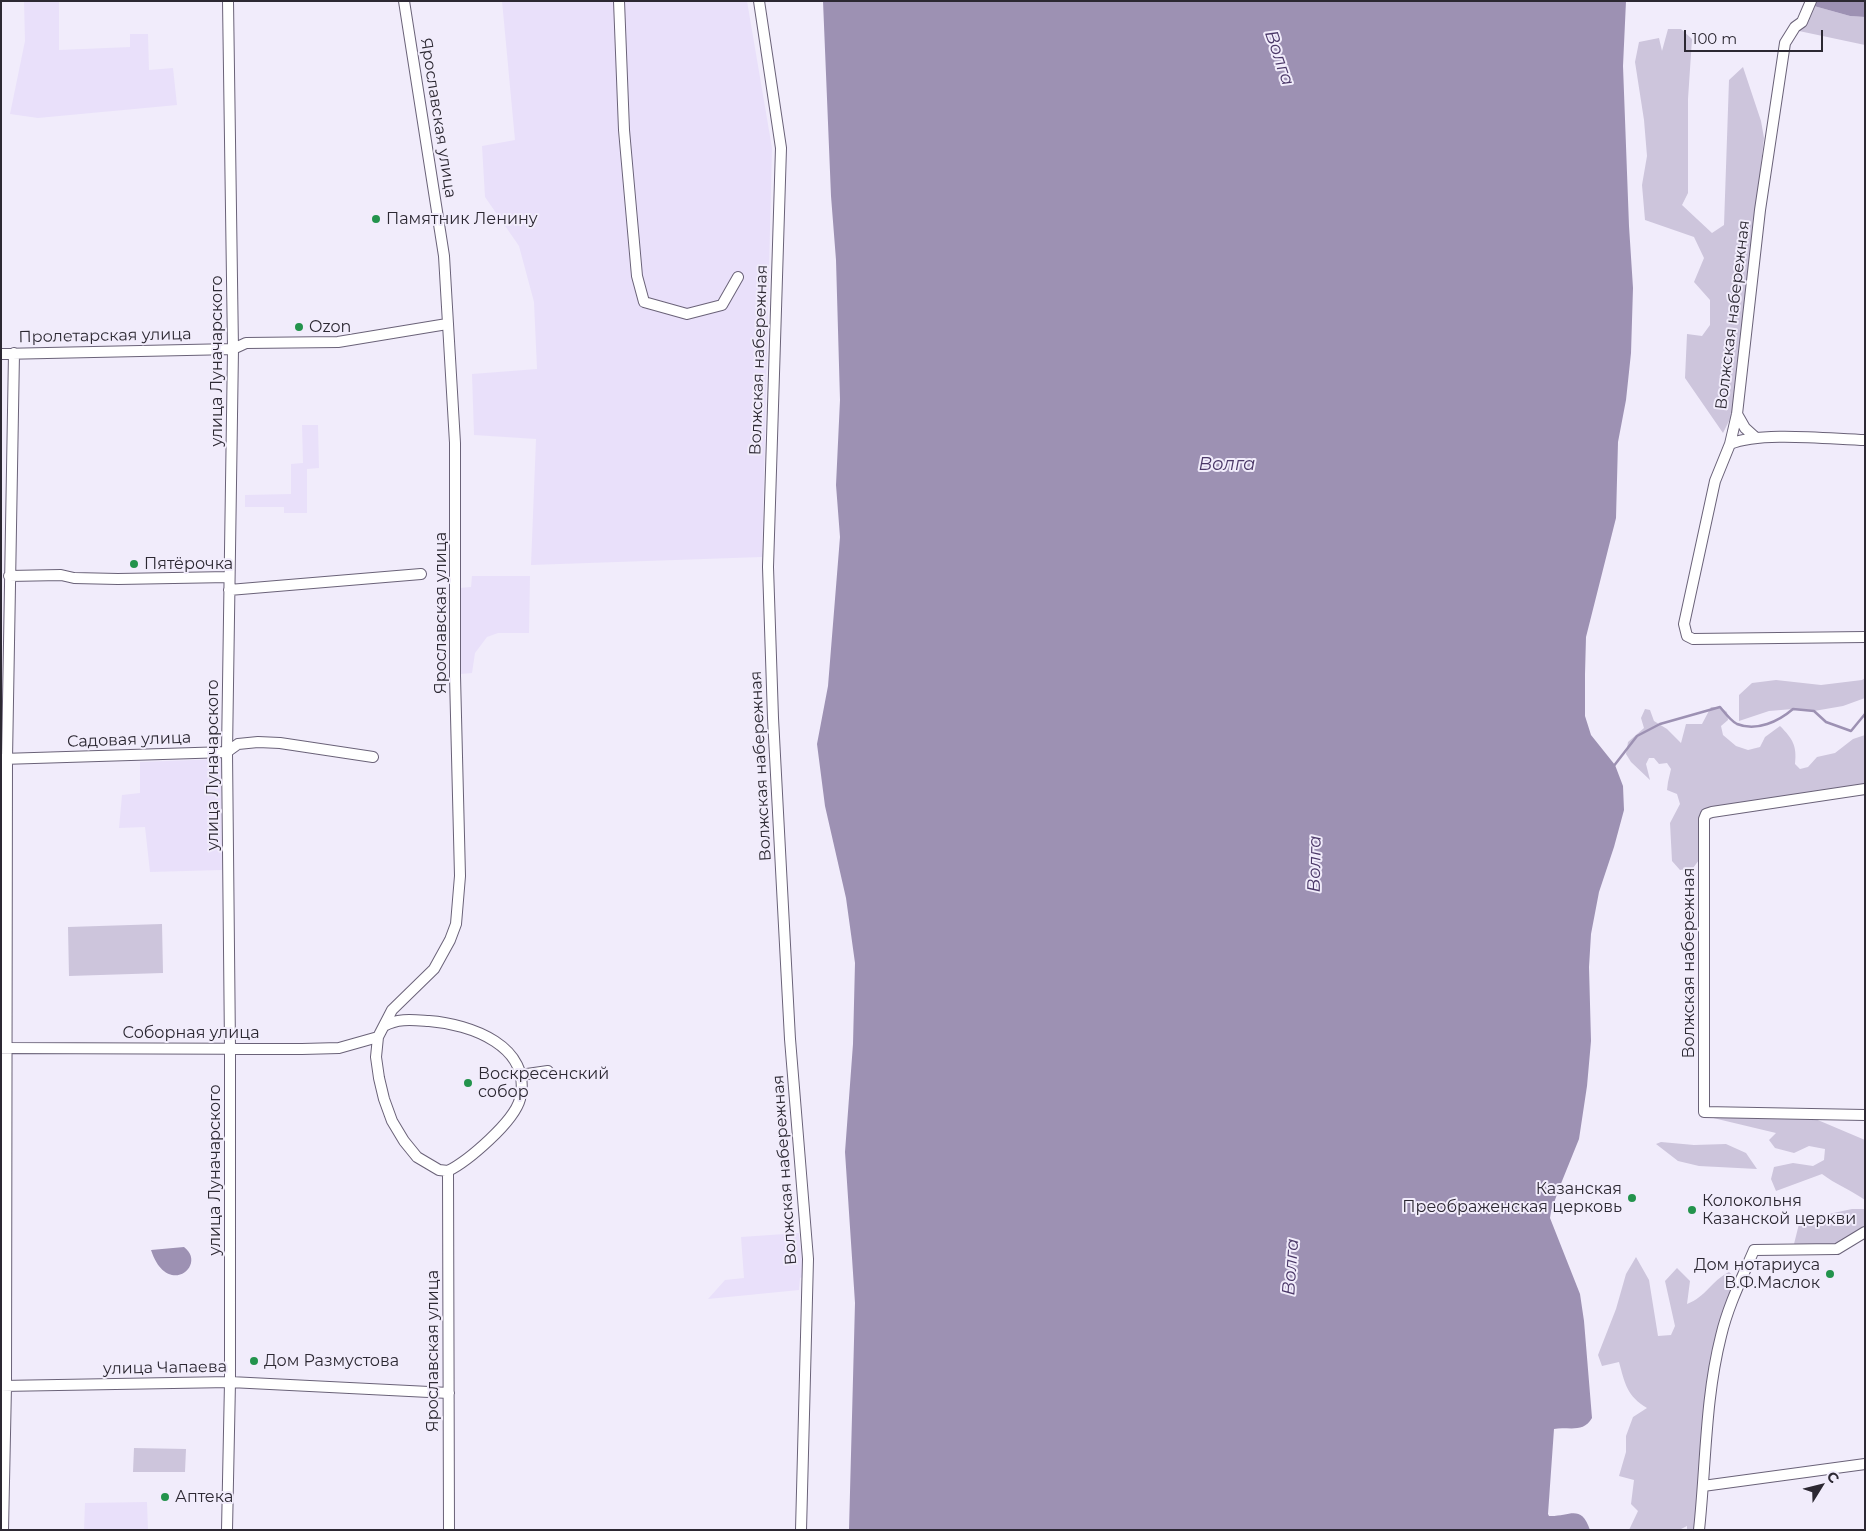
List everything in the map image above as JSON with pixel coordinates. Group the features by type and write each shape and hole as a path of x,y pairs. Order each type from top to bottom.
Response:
{"street":[{"name":"улица Луначарского","path":"227,1530 230,1382 230,1048 227,752 233,349 228,1"},
{"name":"Ярославская улица","path":"404,1 444,256 455,444 455,676 460,818 458,902 456,924 450,940 434,968 392,1010 378,1037 376,1057 378,1078 392,1121 404,1141 417,1157 439,1170 448,1171 449,1530"},
{"path":"619,1 626,149 637,276 644,302 687,314 722,305 738,277"},
{"name":"Волжская набережная","path":"759,1 781,148 768,567 773,718 790,1039 808,1259 801,1530"},
{"name":"Волжская набережная","path":"1811,1 1802,22 1795,27 1784,42 1760,210 1737,414 1730,444 1714,481 1684,624 1687,636 1693,639 1865,638"},
{"name":"Пролетарская улица","path":"1,354 233,349 246,342 338,342 447,324"},
{"path":"3,1530 5,588 9,576 14,353"},
{"path":"1737,414 1745,428 1756,438"},
{"path":"1730,444 1739,440 1756,438 1865,440"},
{"path":"229,590 421,574"},
{"path":"9,576 61,575 74,578 118,579 229,577"},
{"name":"Садовая улица","path":"4,759 227,752 238,744 258,742 280,743 373,757"},
{"name":"Волжская набережная","path":"1865,789 1712,812 1706,814 1704,819 1704,1112 1865,1115"},
{"path":"384,1026 399,1020 438,1022 466,1027 495,1041 515,1061 520,1075 520,1100 511,1116 474,1153 448,1171"},
{"name":"Соборная улица","path":"3,1048 338,1048 378,1037"},
{"path":"520,1075 548,1071"},
{"path":"1699,1530 1704,1486 1709,1393 1721,1334 1754,1250 1837,1249 1865,1232"},
{"name":"улица Чапаева","path":"3,1386 230,1382 449,1393"},
{"path":"1704,1486 1865,1464"},
{"path":"1849,1466 1865,1472"}],"shaded area":[{"path":"24,1 59,1 59,50 130,47 130,34 148,34 149,70 173,68 177,105 38,118 10,114 25,41"},
{"path":"502,1 747,1 772,148 762,557 531,565 536,439 474,435 472,374 537,369 534,302 519,246 485,197 482,146 515,140"},
{"path":"1814,6 1850,16 1865,17 1865,45 1799,31"},
{"path":"1668,29 1681,29 1692,39 1688,99 1688,193 1682,205 1712,233 1724,225 1729,80 1743,67 1761,121 1764,138 1734,411 1723,433 1685,378 1687,334 1702,336 1710,325 1710,300 1694,282 1704,258 1694,237 1645,220 1642,185 1647,156 1644,120 1635,62 1639,42 1659,38 1662,51"},
{"path":"302,425 318,425 319,468 307,469 307,513 284,513 284,507 245,507 245,495 291,494 291,464 303,463"},
{"path":"472,576 530,576 529,633 498,633 487,637 475,653 472,673 461,674 459,588 471,587"},
{"path":"1865,678 1865,698 1843,706 1814,711 1793,709 1769,711 1739,721 1739,695 1752,683 1776,680 1821,685 1862,680"},
{"path":"1711,707 1720,707 1727,712 1728,720 1721,726 1723,735 1736,746 1748,750 1760,747 1765,737 1780,726 1795,747 1795,764 1800,769 1808,767 1817,757 1835,753 1853,739 1865,735 1865,787 1705,812 1702,856 1693,868 1680,870 1672,861 1670,823 1680,804 1677,794 1667,790 1671,769 1667,763 1659,764 1654,758 1649,758 1646,764 1650,780 1631,762 1626,754 1628,742 1644,728 1641,718 1645,709 1650,710 1654,721 1667,729 1681,743 1686,724 1702,724"},
{"path":"221,759 222,870 150,872 145,827 119,828 122,795 140,793 140,762"},
{"path":"162,924 163,973 69,976 68,927"},
{"path":"1710,1116 1813,1118 1865,1140 1865,1200 1822,1174 1776,1191 1771,1179 1774,1167 1793,1163 1813,1166 1824,1160 1825,1149 1809,1146 1794,1153 1775,1148 1769,1140 1776,1133"},
{"path":"1661,1142 1694,1145 1726,1144 1746,1153 1757,1169 1699,1166 1678,1161 1656,1144"},
{"path":"1852,1209 1865,1209 1865,1229 1837,1247 1793,1248 1799,1224 1810,1218"},
{"path":"799,1233 804,1277 800,1278 799,1290 708,1299 725,1280 744,1278 741,1237"},
{"path":"1636,1257 1649,1280 1658,1336 1671,1335 1675,1326 1665,1281 1677,1268 1690,1281 1687,1304 1694,1301 1729,1272 1737,1279 1719,1334 1697,1530 1687,1530 1687,1526 1679,1530 1629,1530 1638,1511 1631,1504 1634,1480 1619,1476 1626,1452 1626,1436 1633,1417 1647,1408 1631,1394 1623,1377 1619,1362 1602,1366 1598,1355 1616,1309 1626,1274"},
{"path":"134,1448 186,1449 185,1472 133,1472"},
{"path":"147,1502 148,1530 84,1530 85,1503"}],"water":[{"name":"Волга","path":"823,1 1626,1 1623,66 1633,288 1631,353 1626,400 1618,442 1616,518 1586,637 1585,674 1585,716 1591,735 1615,765 1623,786 1624,810 1599,892 1591,934 1589,967 1591,1041 1579,1139 1560,1186 1550,1218 1580,1294 1592,1418 1588,1423 1579,1428 1554,1429 1548,1514 1549,1516 1556,1516 1578,1514 1583,1517 1590,1530 849,1530 855,1303 845,1152 853,1044 855,963 846,898 825,806 817,744 828,686 840,537 836,485 840,400 836,260 831,196"},
{"path":"1816,1 1865,1 1865,17 1850,16 1814,6"},
{"path":"184,1247 190,1254 191,1262 188,1269 182,1274 175,1275 166,1273 158,1265 151,1250"}],"waterway":[{"path":"1613,767 1637,736 1660,724 1720,707 1735,723 1752,727 1767,724 1781,718 1793,709 1814,711 1826,722 1851,731 1865,714"}],"place":[{"name":"Памятник Ленину","path":"376,219"},
{"name":"Ozon","path":"299,327"},
{"name":"Пятёрочка","path":"134,564"},
{"name":"Воскресенский собор","path":"468,1083"},
{"name":"Казанская Преображенская церковь","path":"1632,1198"},
{"name":"Колокольня Казанской церкви","path":"1692,1210"},
{"name":"Дом нотариуса В.Ф.Маслок","path":"1830,1274"},
{"name":"Дом Размустова","path":"254,1361"},
{"name":"Аптека","path":"165,1497"}]}
